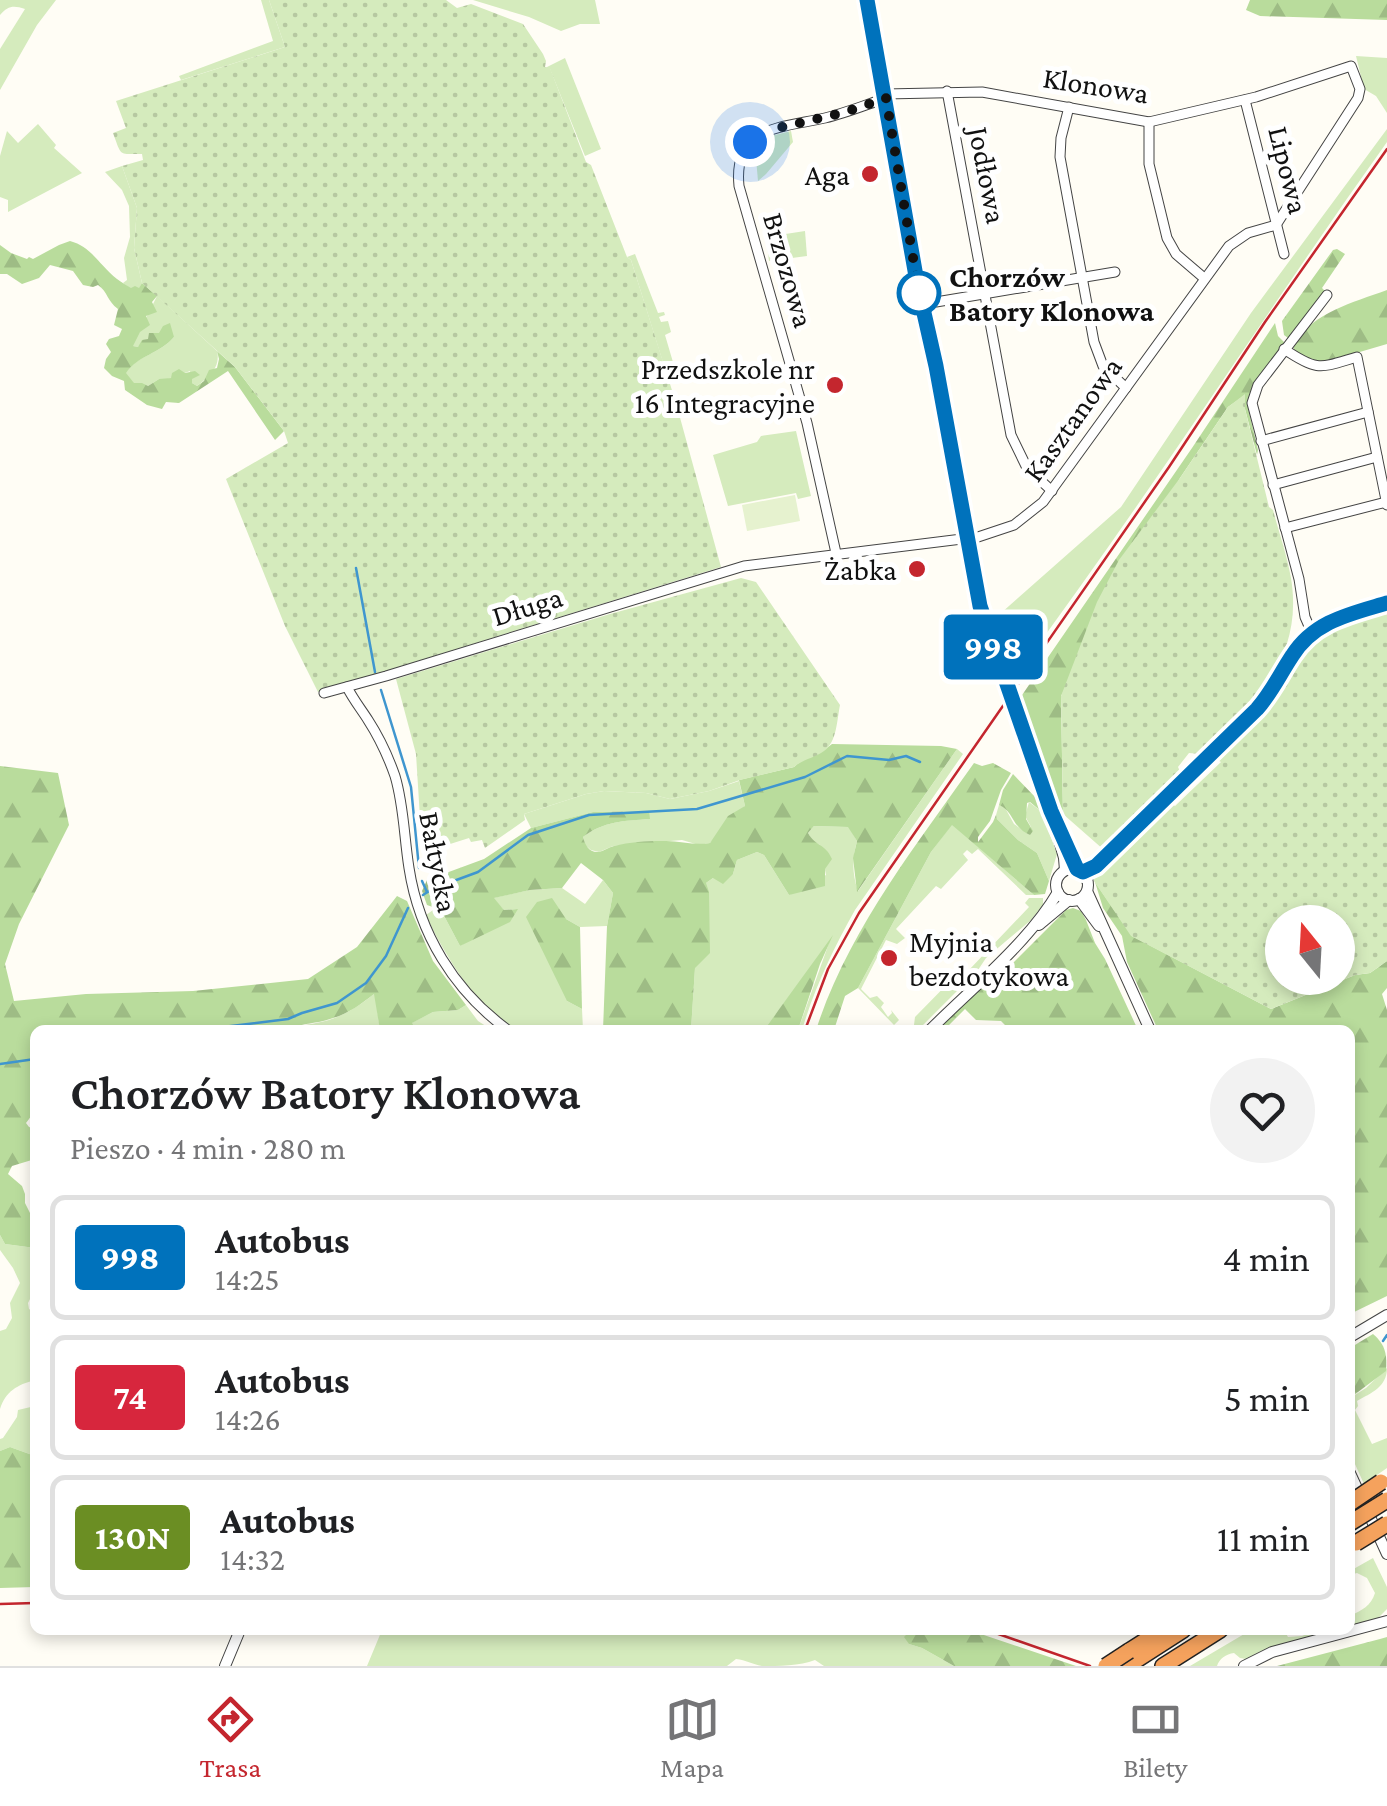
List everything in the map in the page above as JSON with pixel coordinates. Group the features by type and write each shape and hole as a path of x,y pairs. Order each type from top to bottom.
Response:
{"highway":[{"path":"1355,1500 1384,1480"},
{"path":"1355,1520 1387,1500"},
{"path":"1355,1545 1387,1524"},
{"path":"1133,1658 1157,1635"},
{"path":"1106,1666 1133,1658 1174,1635"},
{"path":"1164,1666 1212,1635"}],"street":[{"path":"867,0 914,267 984,621 1064,858 1110,942 1148,1025"},
{"name":"Klonowa","path":"885,96 982,92 1149,122 1246,100 1352,66 1360,89 1358,98 1276,225"},
{"name":"Jodłowa","path":"947,92 1012,440 1027,468 1052,490"},
{"name":"Brzozowa","path":"836,553 807,423 739,186 738,164 744,149 761,133 846,112 885,96"},
{"name":"Lipowa","path":"1246,100 1284,254"},
{"path":"1069,108 1060,156 1097,354 1107,371 1126,388"},
{"path":"1149,122 1149,164 1167,238 1183,262 1204,278"},
{"name":"Kasztanowa","path":"967,539 1014,526 1038,508 1234,241 1276,225"},
{"path":"936,302 1115,272"},
{"path":"1312,632 1254,413 1254,394 1327,295"},
{"path":"1284,349 1313,366 1357,357 1387,503 1285,528"},
{"path":"1261,441 1368,412"},
{"path":"1273,485 1377,457"},
{"path":"836,553 967,539"},
{"name":"Długa","path":"324,693 744,566 836,553"},
{"path":"935,1025 1257,709 1312,632 1330,620 1387,603"},
{"name":"Bałtycka","path":"347,687 379,738 395,776 413,890 430,937 458,982 502,1025"},
{"path":"1056,882 1078,883 1062,897 1056,882"},
{"path":"1016,945 1058,892"},
{"path":"1355,1332 1387,1315"},
{"path":"1355,1484 1387,1554"},
{"path":"1355,1630 1387,1622"},
{"path":"224,1666 238,1635"},
{"path":"1244,1666 1266,1654 1338,1635"}],"green space":[{"path":"0,0 56,0 0,90 0,49 25,9 11,7 0,15"},
{"path":"261,0 269,0 285,47 181,80 179,76 273,41"},
{"path":"269,0 446,0 457,8 471,4 523,24 543,54 545,67 550,68 586,162 591,165 631,260 721,567 318,692 285,626 226,479 288,443 284,431 235,367 142,283 134,248 137,208 122,166 143,160 142,154 122,152 113,133 126,128 116,101 285,47"},
{"path":"473,0 595,0 600,24 580,24 561,31"},
{"path":"1250,0 1387,0 1387,20 1260,16 1246,10"},
{"path":"1356,56 1387,58 1387,113 1376,96 1364,89"},
{"path":"565,58 601,149 585,156 550,69 545,68"},
{"path":"38,124 56,145 54,148 82,173 8,212 8,200 0,197 0,156 7,131 18,143"},
{"path":"1387,129 1387,142 1015,676 992,621 1121,507 1251,313"},
{"path":"791,131 793,142 758,181 755,147 771,136"},
{"path":"122,166 137,208 134,248 142,283 139,289 123,283 127,280 124,258 130,237 129,206 122,190 105,172"},
{"path":"805,231 807,256 769,261 766,237"},
{"path":"70,241 90,252 124,284 139,288 142,283 157,296 152,302 157,312 146,316 150,325 140,332 133,346 138,347 149,333 159,333 170,323 174,337 126,373 134,383 148,386 171,378 179,369 200,375 192,379 197,386 209,370 217,368 217,351 235,367 284,431 275,440 228,371 179,403 166,402 162,409 147,405 125,390 124,381 104,368 111,352 106,344 119,336 122,329 114,325 118,309 98,285 83,285 73,271 50,265 39,278 22,284 0,274 0,245 11,253 33,259"},
{"path":"1337,249 1345,254 1322,288 1325,291 1288,338 1282,321"},
{"path":"635,254 658,313 664,312 659,317 661,322 668,321 671,332 665,335 675,369 666,372 627,257"},
{"path":"1387,290 1387,344 1329,361 1311,362 1294,350 1293,343 1312,323"},
{"path":"157,296 217,351 216,367 197,386 192,383 190,371 148,386 134,384 125,373 174,337 159,333 138,347 132,346"},
{"path":"1275,323 1278,336 1285,343 1249,400 1257,455 1245,395 1228,407 1180,478 1061,696 1063,814 1020,698"},
{"path":"1245,394 1245,409 1269,507 1291,578 1290,632 1271,678 1257,698 1201,754 1189,753 1178,767 1181,774 1104,850 1063,814 1061,696 1097,602 1119,560 1228,407"},
{"path":"796,431 811,496 798,499 796,493 728,506 713,455 757,442 761,436"},
{"path":"795,495 800,521 747,531 742,505"},
{"path":"741,578 756,582 840,705 834,736 824,751 794,767 670,799 646,793 586,794 524,814 525,820 485,848 482,840 471,842 469,838 425,852 416,754 396,679"},
{"path":"1387,612 1387,961 1370,973 1355,975 1355,905 1265,905 1265,995 1306,995 1271,1009 1131,936 1094,881 1094,875 1170,803 1175,806 1221,762 1216,759 1277,696 1314,642 1338,626"},
{"path":"832,744 957,749 857,892 853,858 857,841 848,827 814,826 808,833 832,859 825,869 825,886 789,895 764,855 757,852 737,860 733,874 723,884 713,878 706,883 710,953 695,968 691,1025 603,1025 607,926 613,893 581,863 562,888 494,898 504,910 518,909 510,922 460,946 441,910 427,905 422,891 427,880 484,859 531,828 593,812 649,811 650,819 615,823 591,832 583,837 593,851 644,842 710,843 728,816 745,806 739,780 794,767"},
{"path":"957,749 963,754 855,910 819,983 804,1025 800,1025 829,943 768,1025 691,1025 706,883 733,874 737,860 757,852 764,855 789,895 826,875 820,845 808,833 814,826 849,827 857,841 853,866 858,891"},
{"path":"974,763 993,763 1011,773 978,842 996,815 1018,840 1037,853 1049,881 1045,894 1034,895 952,825 931,852 858,988 845,996 836,1025 818,1025 864,924"},
{"path":"0,766 58,773 69,825 19,924 5,964 14,1001 193,991 308,979 357,947 397,896 407,901 433,961 466,1005 458,1010 433,1012 413,1025 379,1025 374,994 342,1015 305,1025 30,1025 30,1118 26,1123 30,1127 30,1161 12,1166 8,1174 25,1194 30,1213 30,1247 5,1244 0,1235"},
{"path":"1013,774 1037,799 1042,812 1027,803 1026,819 1033,831 1030,835 999,805"},
{"path":"739,781 745,806 710,843 699,845 682,840 613,846 599,852 585,845 583,837 591,832 614,823 649,819 649,811 593,812 531,828 524,814 604,791 646,793 670,799"},
{"path":"1029,802 1042,812 1057,854 1049,881 1037,853 997,819 999,805 1004,806 1014,824 1030,835 1031,827 1025,816"},
{"path":"952,824 1034,895 1026,895 978,849 972,854 967,850 963,854 968,860 941,889 936,886 896,929 905,938 897,944 886,940 861,989 870,998 877,996 884,1003 881,1007 888,1017 891,1010 899,1020 894,1025 858,988 931,852"},
{"path":"603,880 613,893 607,926 580,927 566,919 567,1001 582,1009 583,1025 506,1025 465,982 426,915 436,908 441,910 460,946 517,909 504,910 493,898 562,888 585,904"},
{"path":"1095,882 1132,936 1271,1009 1306,995 1355,995 1355,975 1370,973 1387,961 1387,988 1382,994 1387,1010 1387,1296 1355,1312 1355,1025 1156,1025 1127,962 1122,936 1103,908"},
{"path":"552,898 566,919 580,927 582,1009 567,1001 526,917 537,902"},
{"path":"1029,898 1043,898 1043,905 1030,921 986,958 923,1025 914,1025 915,1017 963,968 968,971 1029,907 1025,903"},
{"path":"1066,910 1081,911 1136,1025 1005,1025 1001,1021 976,1020 965,1009 949,1025 943,1025 994,974 1010,966"},
{"path":"833,935 800,1025 768,1025"},
{"path":"375,993 379,1025 304,1025 340,1016"},
{"path":"466,1005 484,1025 411,1023 433,1012 458,1010"},
{"path":"0,1235 5,1244 30,1247 30,1382 13,1390 0,1409 0,1331 6,1329 12,1318 10,1303 20,1283 0,1250"},
{"path":"1373,1334 1385,1351 1386,1371 1355,1394 1355,1345"},
{"path":"1387,1368 1381,1385 1357,1401 1355,1410 1355,1395"},
{"path":"30,1407 30,1454 10,1447 0,1451 0,1439 18,1410"},
{"path":"1355,1410 1372,1444 1387,1438 1387,1468 1364,1484 1355,1464"},
{"path":"10,1447 30,1454 30,1587 0,1588 0,1451"},
{"path":"1373,1558 1387,1587 1387,1609 1376,1620 1355,1626 1355,1614 1375,1593 1367,1578 1355,1574 1355,1568"},
{"path":"380,1635 908,1635 909,1644 954,1666 824,1666 815,1660 762,1666 736,1659 727,1666 367,1666"},
{"path":"984,1635 1076,1666 954,1666 909,1644 904,1637"},
{"path":"1243,1635 1320,1635 1261,1651 1246,1659 1234,1653 1223,1657 1217,1666 1190,1666"},
{"path":"1387,1637 1387,1666 1277,1666 1380,1639"}],"waterway":[{"path":"356,568 375,672"},
{"path":"381,690 411,787 419,868"},
{"path":"423,895 478,872 528,835 589,815 697,809 805,777 847,756 889,760 906,756 920,762"},
{"path":"422,881 427,892"},
{"path":"239,1025 288,1019 337,1003 366,983 386,956 408,908"},
{"path":"0,1064 30,1060"},
{"path":"1383,1341 1387,1335"}],"railway":[{"path":"807,1025 828,969 859,913 1387,149"},
{"path":"0,1604 30,1603"},
{"path":"1001,1635 1090,1666"}],"bus line":[{"name":"998","path":"867,0 980,606 1051,811 1077,869 1083,872 1096,866 1257,709 1312,632 1330,620 1387,603"}],"place":[{"name":"Aga","path":"870,174"},
{"name":"Chorzów Batory Klonowa","path":"919,293"},
{"name":"Przedszkole nr 16 Integracyjne","path":"835,385"},
{"name":"Żabka","path":"917,569"},
{"name":"Myjnia bezdotykowa","path":"889,958"}],"route":[{"path":"750,142 761,133 788,124 846,112 886,98 919,293"}]}
